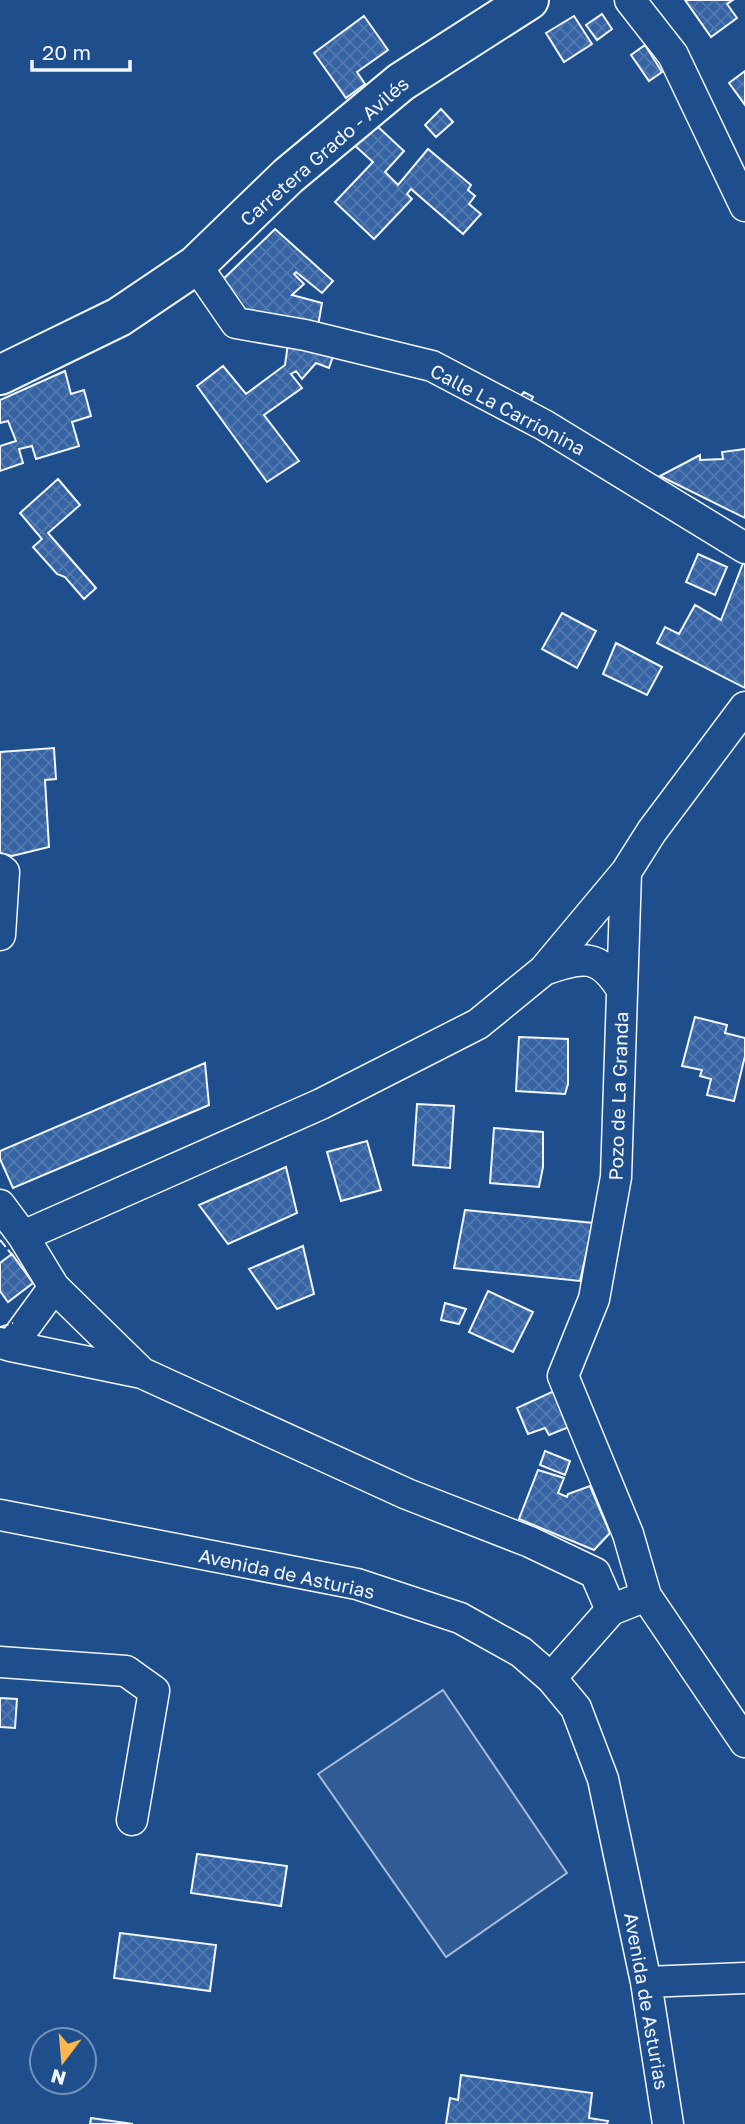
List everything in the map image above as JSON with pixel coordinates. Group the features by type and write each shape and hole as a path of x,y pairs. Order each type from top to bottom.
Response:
{"main road":[{"name":"Carretera Grado - Avilés","path":"0,375 119,317 195,265 288,176 401,82 529,0"}],"street":[{"path":"630,0 673,55 745,206"},
{"name":"Calle La Carrionina","path":"195,265 236,323 305,335 432,366 544,425 745,548"},
{"path":"23,1236 321,1104 478,1024 544,970 625,872 652,831 745,707"},
{"path":"0,869 4,872 0,935"},
{"name":"Pozo de La Granda","path":"625,872 617,1177 594,1299 563,1376 628,1534 646,1596 745,1742"},
{"path":"544,970 568,961 589,961 610,969 622,990"},
{"path":"0,1205 23,1236 54,1287 142,1373"},
{"path":"54,1287 6,1344 142,1373 407,1494 530,1542 595,1573 611,1610"},
{"name":"Avenida de Asturias","path":"0,1515 358,1584 460,1619 521,1652 551,1678 576,1708 603,1779 646,1982 668,2124"},
{"path":"551,1678 611,1610 646,1596"},
{"path":"0,1662 126,1671 155,1691 132,1820"},
{"path":"646,1982 745,1978"}],"shaded area":[{"path":"443,1690 567,1873 446,1957 318,1774"}],"building":[{"path":"685,0 733,0 727,4 737,18 711,37"},
{"path":"602,14 612,29 597,40 586,25"},
{"path":"364,16 388,50 357,72 365,84 346,98 314,53"},
{"path":"574,16 592,44 564,62 546,33"},
{"path":"645,45 662,72 649,81 631,55"},
{"path":"745,71 745,105 729,83"},
{"path":"441,109 453,122 436,137 425,125"},
{"path":"376,125 404,151 385,172 398,185 428,149 471,185 468,190 475,196 469,204 481,214 463,234 411,189 407,194 412,199 374,239 335,202 373,162 353,144"},
{"path":"275,229 333,281 322,293 296,272 294,274 304,284 292,295 322,303 318,326 248,317 216,286"},
{"path":"289,337 337,344 329,368 316,363 302,379 296,371 291,374 302,388 264,415 299,461 267,482 197,386 223,366 246,394 285,365"},
{"path":"65,371 71,394 84,390 91,416 72,422 79,446 36,459 32,446 19,449 23,463 0,471 0,446 16,441 8,421 0,423 0,400"},
{"path":"524,392 533,397 529,404 519,398"},
{"path":"745,449 745,518 660,476 700,455 700,460 723,459 722,452"},
{"path":"58,479 80,505 48,533 96,588 84,599 33,547 42,539 20,513"},
{"path":"698,554 727,567 715,595 686,582"},
{"path":"745,558 745,688 657,643 665,627 679,634 695,605 721,620"},
{"path":"562,613 596,631 577,668 542,649"},
{"path":"616,643 662,667 647,695 603,674"},
{"path":"54,748 56,779 45,780 49,847 12,856 0,853 0,752"},
{"path":"695,1017 727,1025 725,1033 745,1038 745,1056 734,1101 707,1095 711,1079 700,1076 702,1070 682,1066"},
{"path":"519,1037 568,1039 568,1084 565,1094 516,1091"},
{"path":"205,1063 209,1105 13,1188 0,1159 0,1151"},
{"path":"417,1104 454,1106 450,1168 413,1165"},
{"path":"494,1128 543,1132 543,1167 539,1187 490,1183"},
{"path":"367,1141 381,1190 341,1201 327,1152"},
{"path":"286,1167 297,1213 228,1244 199,1205"},
{"path":"465,1210 593,1223 580,1281 454,1268"},
{"path":"303,1246 314,1294 277,1309 249,1269"},
{"path":"12,1254 33,1283 8,1302 0,1291 0,1263"},
{"path":"488,1291 533,1312 513,1352 469,1332"},
{"path":"445,1303 466,1309 459,1324 441,1320"},
{"path":"554,1391 569,1427 549,1435 545,1428 528,1434 517,1408"},
{"path":"545,1451 570,1461 565,1475 540,1465"},
{"path":"538,1470 564,1478 558,1493 567,1497 568,1494 590,1486 610,1533 594,1550 519,1519"},
{"path":"0,1698 17,1699 15,1728 0,1727"},
{"path":"197,1854 287,1866 281,1906 191,1893"},
{"path":"120,1933 216,1945 210,1991 114,1978"},
{"path":"461,2075 592,2093 589,2118 608,2121 607,2124 446,2124 450,2098 458,2100"},
{"path":"91,2118 133,2124 90,2124"}],"fence":[{"path":"0,1240 13,1256"},
{"path":"0,1327 13,1323"}]}
